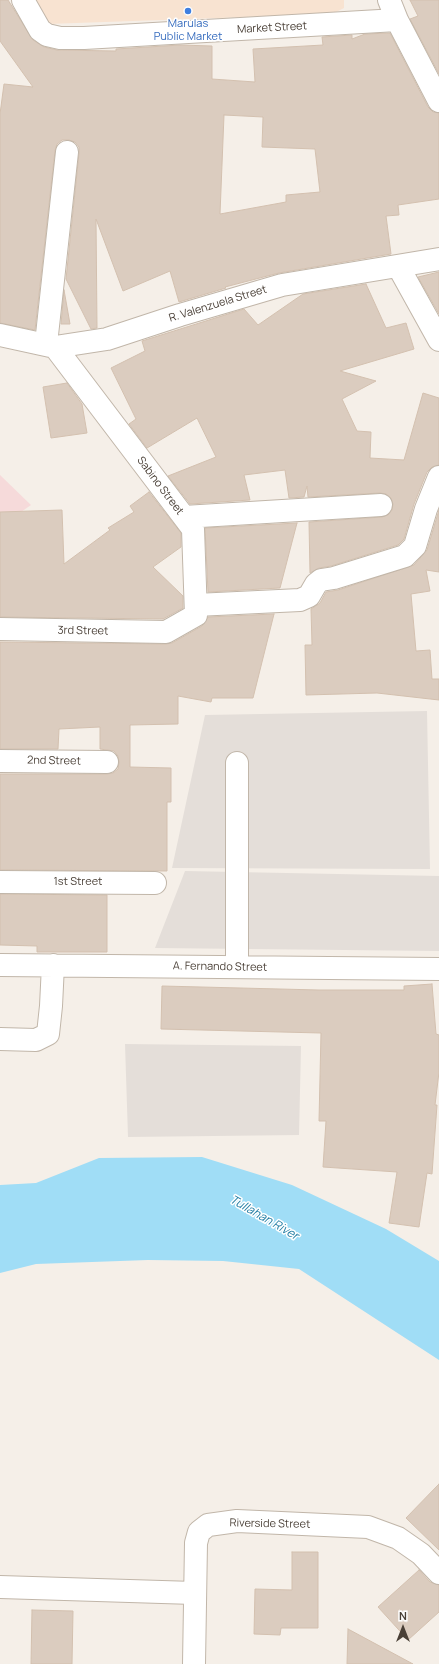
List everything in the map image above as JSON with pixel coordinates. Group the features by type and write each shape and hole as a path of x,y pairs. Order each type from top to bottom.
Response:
{"street":[{"name":"Market Street","path":"23,0 40,30 47,35 60,38 84,38 397,20"},
{"path":"389,0 397,20 439,101"},
{"path":"51,346 67,152"},
{"name":"R. Valenzuela Street","path":"0,335 51,346 107,339 180,314 282,285 439,259"},
{"path":"398,266 439,340"},
{"name":"Sabino Street","path":"51,346 193,529 196,605"},
{"path":"196,605 300,600 309,596 316,584 321,580 334,578 405,556 415,546 426,509 439,477"},
{"path":"184,517 381,505"},
{"name":"3rd Street","path":"0,629 166,632 196,615 196,605"},
{"name":"2nd Street","path":"0,760 107,762"},
{"path":"236,967 237,763"},
{"name":"1st Street","path":"0,882 155,883"},
{"name":"A. Fernando Street","path":"0,965 439,969"},
{"path":"0,1039 36,1040 48,1034 51,1006 52,965"},
{"name":"Riverside Street","path":"194,1664 196,1543 199,1532 208,1525 237,1521 368,1527 398,1538 420,1554 439,1574"},
{"path":"0,1588 194,1593"}],"shaded area":[{"name":"Marulas Public Market","path":"35,0 344,0 344,8 332,14 48,24"},
{"path":"0,475 31,505 21,512 0,513"},
{"path":"427,711 430,869 172,868 205,715"},
{"path":"185,871 439,876 439,951 155,948"},
{"path":"125,1044 301,1046 299,1135 128,1137"}],"water":[{"name":"Tullahan River","path":"202,1157 292,1185 386,1229 439,1261 439,1360 299,1269 223,1261 148,1260 36,1264 0,1273 0,1185 36,1183 99,1158"}],"building":[{"path":"0,0 8,0 33,40 44,47 57,50 116,51 116,49 180,45 212,46 212,79 255,82 253,49 323,45 322,37 352,35 352,39 365,34 390,33 428,107 433,112 439,113 439,199 398,205 399,215 386,216 391,254 279,273 225,287 226,288 179,302 170,271 123,291 96,219 97,328 91,329 66,279 79,147 75,142 62,140 57,144 55,151 35,330 0,323 0,114 4,84 33,87 0,41","holes":["224,115 263,117 262,147 315,149 320,192 286,195 286,202 220,214"]},
{"path":"410,0 439,0 439,74 410,19 418,16"},
{"path":"439,272 439,314 418,277"},
{"path":"366,284 386,328 406,323 414,349 340,371 376,381 342,399 357,431 371,432 370,458 404,460 423,393 439,398 439,465 432,467 427,472 414,504 404,539 398,545 331,566 319,568 310,573 309,522 382,517 388,515 392,510 393,504 391,498 386,494 380,493 308,497 307,486 304,497 289,498 285,470 244,475 250,500 190,504 168,476 216,457 197,418 147,448 129,424 136,419 111,368 145,351 142,341 244,309 258,325 303,294"},
{"path":"64,290 70,324 61,324"},
{"path":"67,383 82,404 87,433 51,438 43,387"},
{"path":"149,492 181,533 181,547 153,567 183,596 183,608 163,619 0,617 0,512 62,510 64,564 110,530 108,528 134,512 130,506"},
{"path":"439,510 439,572 426,570 430,591 411,594 416,651 430,650 432,679 439,679 439,700 377,693 306,695 305,645 312,645 311,609 320,603 326,592 338,590 414,565 427,550"},
{"path":"297,523 280,588 208,592 205,528"},
{"path":"274,614 253,698 212,698 211,702 178,696 178,724 130,725 130,767 171,768 171,802 167,802 167,871 0,870 0,774 107,774 113,773 118,769 119,762 118,756 114,751 100,749 100,727 59,729 58,749 0,749 0,642 166,644 172,643 202,626 208,617"},
{"path":"0,894 107,895 107,952 37,952 37,946 0,945"},
{"path":"432,984 436,1034 439,1035 439,1072 435,1105 437,1105 432,1174 427,1173 419,1227 389,1223 397,1172 323,1167 326,1121 319,1121 321,1033 161,1029 162,986 319,990 404,990 404,986"},
{"path":"439,1484 439,1550 406,1518"},
{"path":"292,1552 318,1552 318,1628 281,1628 280,1635 254,1634 255,1589 292,1590"},
{"path":"419,1570 430,1582 439,1585 439,1612 408,1640 378,1607"},
{"path":"32,1610 73,1611 72,1664 31,1664"},
{"path":"348,1629 413,1664 347,1664"}],"place":[{"name":"Marulas Public Market","path":"188,11"}]}
